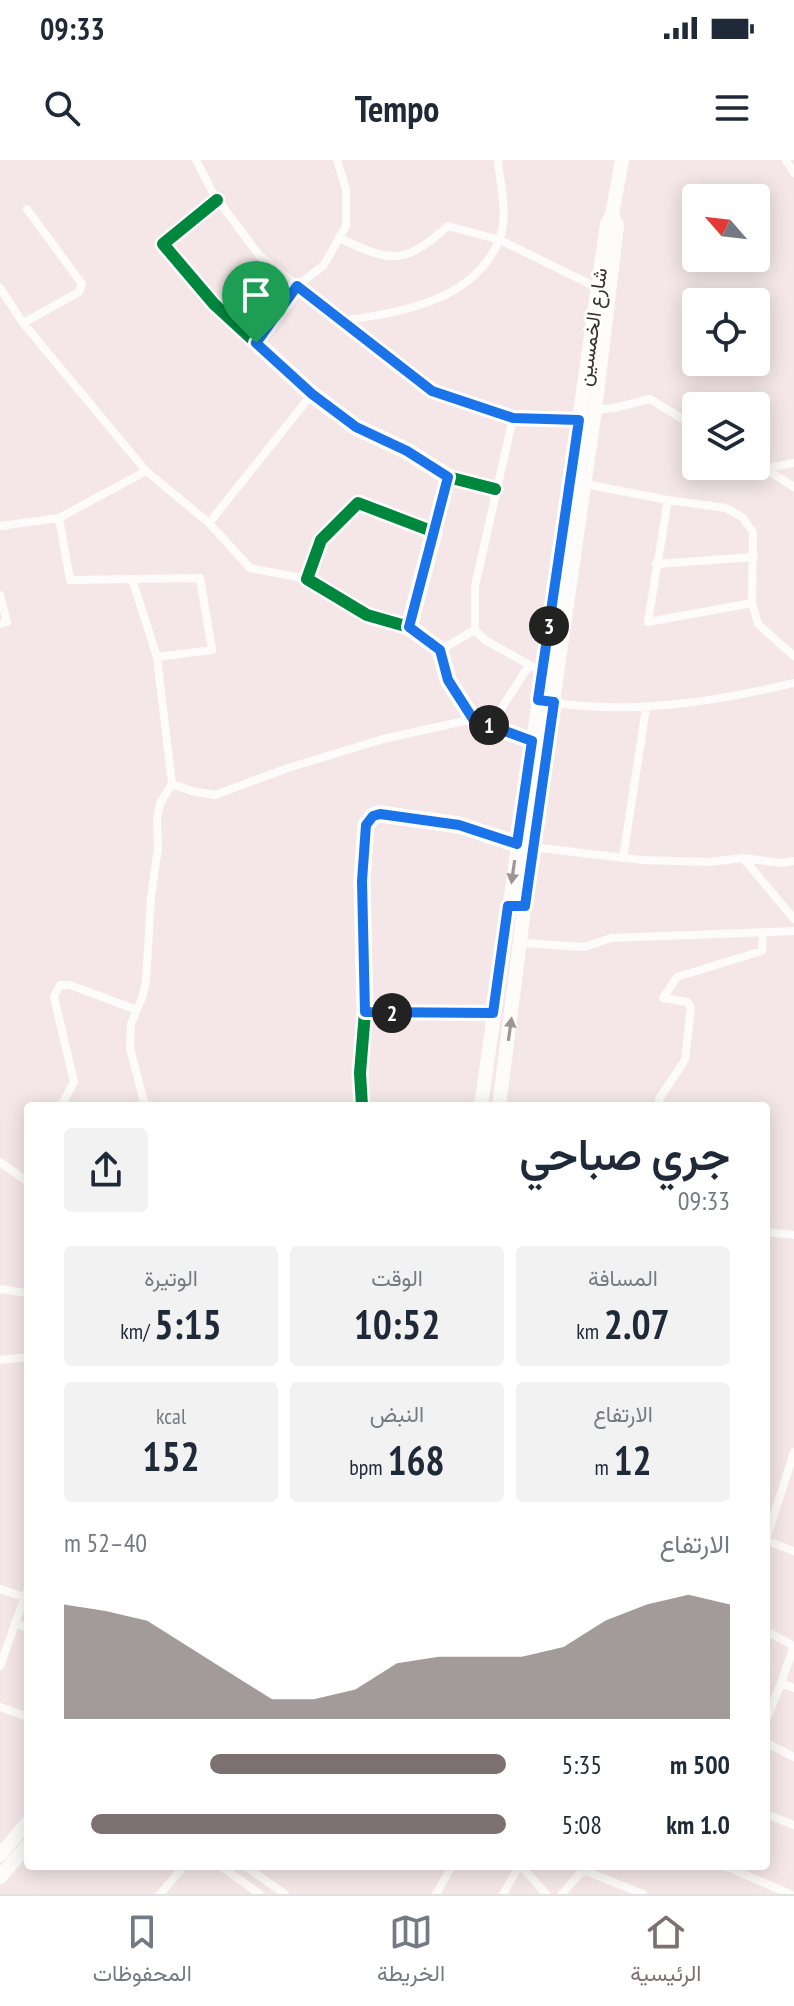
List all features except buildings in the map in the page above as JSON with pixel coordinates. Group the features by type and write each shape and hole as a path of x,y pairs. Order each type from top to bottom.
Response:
{"main road":[{"name":"شارع الخمسين","path":"482,1102 538,700 536,668 579,420 607,224 612,215 622,160"},
{"name":"شارع الخمسين","path":"500,1102 532,847 595,410 617,226 612,215"},
{"path":"508,906 525,906"},
{"path":"0,1855 24,1827"},
{"path":"0,1877 24,1850"}],"street":[{"path":"196,160 217,200 259,255 432,391 513,418 579,420"},
{"path":"256,343 297,286 324,265 346,226 346,189 337,160"},
{"path":"341,321 401,312 427,304 476,275 500,240 503,216 498,160"},
{"path":"786,160 794,173"},
{"path":"217,200 163,244 214,304 312,394 356,427 407,451 448,477 495,489"},
{"path":"23,323 79,292 82,284 27,209"},
{"path":"339,238 378,256 404,257 430,242 448,226 500,240 598,288"},
{"path":"0,288 23,323 146,471 209,523 250,568 307,579 367,615 409,627 440,650 448,680 473,719"},
{"path":"209,523 312,394"},
{"path":"595,410 650,399 682,418"},
{"path":"491,725 536,668 485,640 475,630 475,586 513,418"},
{"path":"770,468 794,463"},
{"path":"770,469 794,487"},
{"path":"0,526 59,518 146,471"},
{"path":"409,627 448,477"},
{"path":"585,484 726,508 742,517 753,532 752,603 758,624 794,656"},
{"path":"668,500 648,622 752,603"},
{"path":"307,579 321,540 358,503 434,532"},
{"path":"59,518 70,580 200,578 212,650 157,657"},
{"path":"656,564 754,557"},
{"path":"132,579 157,657 172,784 160,803 157,820 158,848 151,897 146,982 131,1024 130,1048 144,1102"},
{"path":"0,595 7,622 0,624"},
{"path":"440,650 475,630"},
{"path":"538,700 646,708 735,697 794,683"},
{"path":"623,858 646,708"},
{"path":"172,784 215,795 288,768 383,739 473,719 532,741"},
{"path":"362,1102 360,1073 365,1012 362,881 366,825 373,816 380,814 459,825 517,844"},
{"path":"532,847 623,858 709,862 743,858 782,863 794,861"},
{"path":"743,858 794,919"},
{"path":"521,943 584,947 611,938 794,931"},
{"path":"659,1102 685,1060 691,1007 687,1002 663,998 677,977 762,951 763,932"},
{"path":"63,1102 74,1082 54,997 60,985 70,985 137,1010"},
{"path":"365,1012 493,1013"},
{"path":"0,1162 24,1179"},
{"path":"770,1232 794,1235"},
{"path":"0,1289 24,1292"},
{"path":"0,1360 24,1357"},
{"path":"770,1528 794,1452"},
{"path":"770,1542 794,1551"},
{"path":"0,1589 24,1593"},
{"path":"0,1666 24,1598"},
{"path":"15,1622 24,1627"},
{"path":"770,1633 794,1646 770,1711"},
{"path":"781,1683 794,1688"},
{"path":"0,1707 24,1716"},
{"path":"770,1745 794,1757"},
{"path":"770,1816 794,1825"},
{"path":"160,1894 181,1870"},
{"path":"226,1870 260,1894"},
{"path":"251,1870 285,1894"},
{"path":"436,1894 450,1870"},
{"path":"503,1894 518,1870"},
{"path":"524,1870 546,1894"},
{"path":"562,1894 581,1870 643,1894"},
{"path":"734,1870 790,1894"},
{"path":"239,1894 247,1884"}],"cycle path":[{"path":"217,200 163,244 214,304 312,394 356,427 407,451 448,477 495,489"},
{"path":"409,627 434,532 358,503 321,540 307,579 367,615 409,627 440,650 448,680 473,719 532,741"},
{"path":"362,1102 360,1073 365,1012 362,881 366,825 373,816 380,814 459,825 517,844"}],"route":[{"path":"297,286 432,391 513,418 579,420 538,700 554,702 525,906 508,906 493,1013 365,1012 362,881 366,825 373,816 380,814 459,825 517,844 532,741 473,719 448,680 440,650 409,627 448,477 407,451 356,427 312,394 256,343 297,286"}]}
